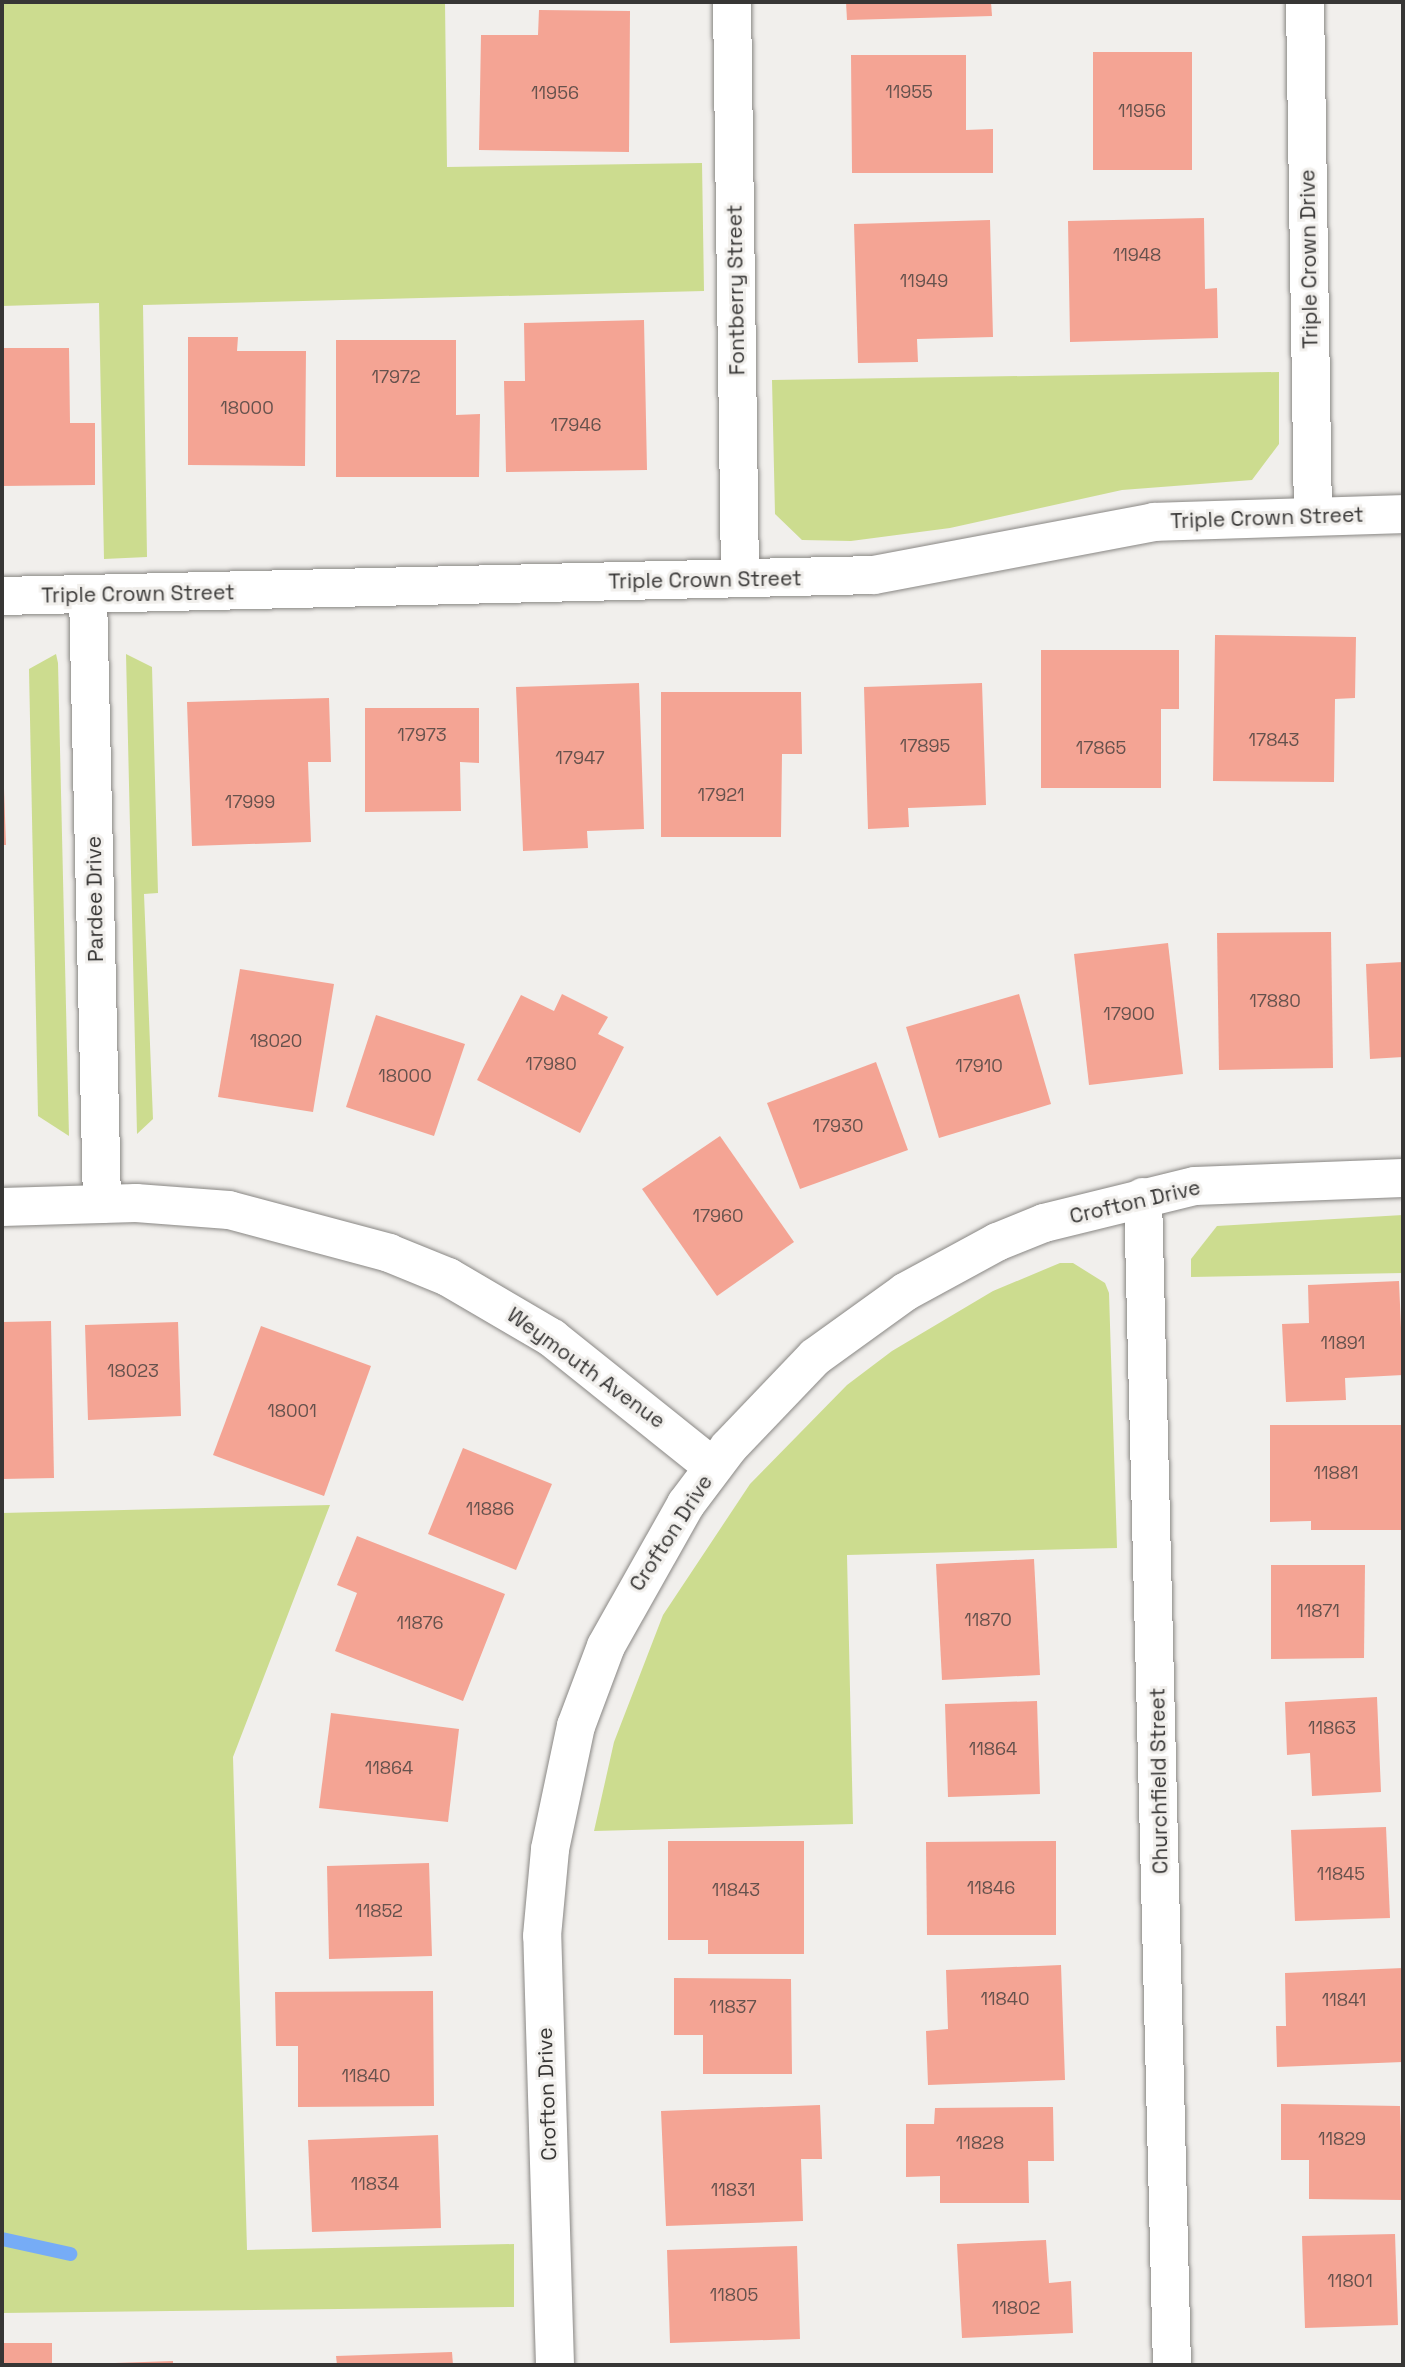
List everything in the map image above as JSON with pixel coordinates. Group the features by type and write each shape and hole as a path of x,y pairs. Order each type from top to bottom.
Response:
{"street":[{"name":"Fontberry Street","path":"732,2 740,578"},
{"name":"Triple Crown Drive","path":"1305,2 1313,516"},
{"name":"Triple Crown Street","path":"2,596 874,575 1154,522 1403,514"},
{"name":"Pardee Drive","path":"88,595 102,1204"},
{"name":"Crofton Drive","path":"555,2365 542,1936 554,1820 576,1726 606,1646 656,1550 713,1467 815,1357 905,1292 1044,1223 1143,1197 1234,1182 1403,1178"},
{"name":"Churchfield Street","path":"1143,1197 1172,2365"},
{"name":"Weymouth Avenue","path":"2,1207 102,1204 193,1206 282,1220 448,1277 552,1338 713,1467"}],"green space":[{"path":"2,2 445,2 447,167 702,163 704,291 143,305 147,557 104,559 99,303 2,306"},
{"path":"1279,372 1279,444 1252,480 1122,490 950,528 851,541 802,540 775,514 772,380"},
{"path":"56,654 69,1136 38,1116 29,669"},
{"path":"126,654 152,667 158,893 144,894 153,1119 137,1134"},
{"path":"1403,1215 1403,1273 1191,1277 1191,1259 1217,1226"},
{"path":"1060,1263 1073,1263 1105,1283 1109,1293 1117,1548 847,1555 853,1824 594,1831 614,1742 663,1615 750,1484 847,1385 892,1351 993,1291"},
{"path":"330,1505 233,1757 247,2250 514,2244 514,2307 2,2313 2,1513"}],"building":[{"path":"846,2 991,2 992,16 847,20"},
{"path":"539,10 630,11 629,152 479,150 481,35 538,35"},
{"path":"1093,52 1192,52 1192,170 1093,170"},
{"path":"851,55 966,55 966,130 993,129 993,173 852,173"},
{"path":"1204,218 1205,289 1217,288 1218,338 1070,342 1068,221"},
{"path":"990,220 993,337 917,339 918,362 858,363 854,224"},
{"path":"644,320 647,470 506,472 504,381 525,381 524,323"},
{"path":"188,337 238,337 237,351 306,351 305,466 188,465"},
{"path":"336,340 456,340 456,415 480,414 479,477 336,477"},
{"path":"2,348 69,348 70,423 95,423 95,485 2,486"},
{"path":"1215,635 1356,637 1355,698 1335,699 1334,782 1213,781"},
{"path":"1041,650 1179,650 1179,709 1161,709 1161,788 1041,788"},
{"path":"639,683 644,829 587,831 588,848 523,851 516,687"},
{"path":"982,683 986,805 908,808 909,827 868,829 864,687"},
{"path":"661,692 801,692 802,754 782,754 781,837 661,837"},
{"path":"329,698 331,762 308,762 311,842 192,846 187,702"},
{"path":"365,708 479,708 479,763 460,762 461,811 365,812"},
{"path":"4,789 6,845 2,845"},
{"path":"1331,932 1333,1068 1219,1070 1217,933"},
{"path":"1168,943 1183,1074 1089,1085 1074,954"},
{"path":"1403,962 1403,1057 1370,1059 1366,964"},
{"path":"240,969 334,984 313,1112 218,1097"},
{"path":"562,994 608,1017 598,1034 624,1047 580,1133 477,1080 521,995 554,1011"},
{"path":"1019,994 1051,1104 939,1138 906,1027"},
{"path":"376,1015 465,1044 434,1136 346,1107"},
{"path":"876,1062 908,1150 800,1189 767,1103"},
{"path":"720,1136 794,1242 717,1296 642,1189"},
{"path":"1399,1281 1403,1375 1345,1378 1346,1400 1286,1402 1282,1324 1309,1323 1308,1285"},
{"path":"51,1321 54,1478 2,1479 2,1322"},
{"path":"178,1322 181,1416 88,1420 85,1325"},
{"path":"261,1326 371,1366 324,1496 213,1455"},
{"path":"1270,1425 1401,1425 1402,1530 1311,1530 1311,1521 1270,1522"},
{"path":"463,1448 552,1484 516,1570 428,1534"},
{"path":"357,1536 505,1594 463,1701 335,1651 357,1593 337,1585"},
{"path":"1034,1559 1040,1675 942,1680 936,1564"},
{"path":"1271,1565 1365,1565 1364,1658 1271,1659"},
{"path":"1377,1697 1381,1792 1312,1796 1310,1753 1287,1755 1285,1702"},
{"path":"1037,1701 1040,1794 948,1797 945,1704"},
{"path":"331,1713 459,1729 448,1822 319,1808"},
{"path":"1386,1827 1390,1918 1295,1921 1291,1830"},
{"path":"668,1841 804,1841 804,1954 708,1954 708,1940 668,1940"},
{"path":"1056,1841 1056,1935 927,1935 926,1842"},
{"path":"429,1863 432,1956 329,1959 327,1866"},
{"path":"1061,1965 1065,2080 928,2085 926,2031 948,2029 946,1970"},
{"path":"1403,1968 1403,2062 1277,2067 1276,2026 1286,2026 1285,1973"},
{"path":"674,1978 791,1979 792,2074 703,2074 703,2035 674,2035"},
{"path":"433,1991 434,2106 298,2107 298,2046 276,2046 275,1992"},
{"path":"1281,2104 1400,2106 1403,2200 1309,2199 1309,2160 1281,2160"},
{"path":"820,2105 822,2159 801,2159 803,2221 666,2226 661,2111"},
{"path":"1053,2107 1054,2161 1028,2161 1029,2203 940,2203 940,2176 906,2177 906,2124 934,2124 935,2108"},
{"path":"438,2135 441,2228 312,2232 308,2140"},
{"path":"1395,2234 1398,2325 1305,2328 1302,2236"},
{"path":"1046,2240 1049,2283 1071,2281 1073,2333 962,2338 957,2244"},
{"path":"797,2246 800,2339 670,2343 667,2250"},
{"path":"2,2343 52,2343 52,2365 2,2365"},
{"path":"452,2352 453,2365 337,2365 336,2356"},
{"path":"173,2361 173,2365 115,2365 115,2363"}],"waterway":[{"path":"2,2239 70,2254"}]}
